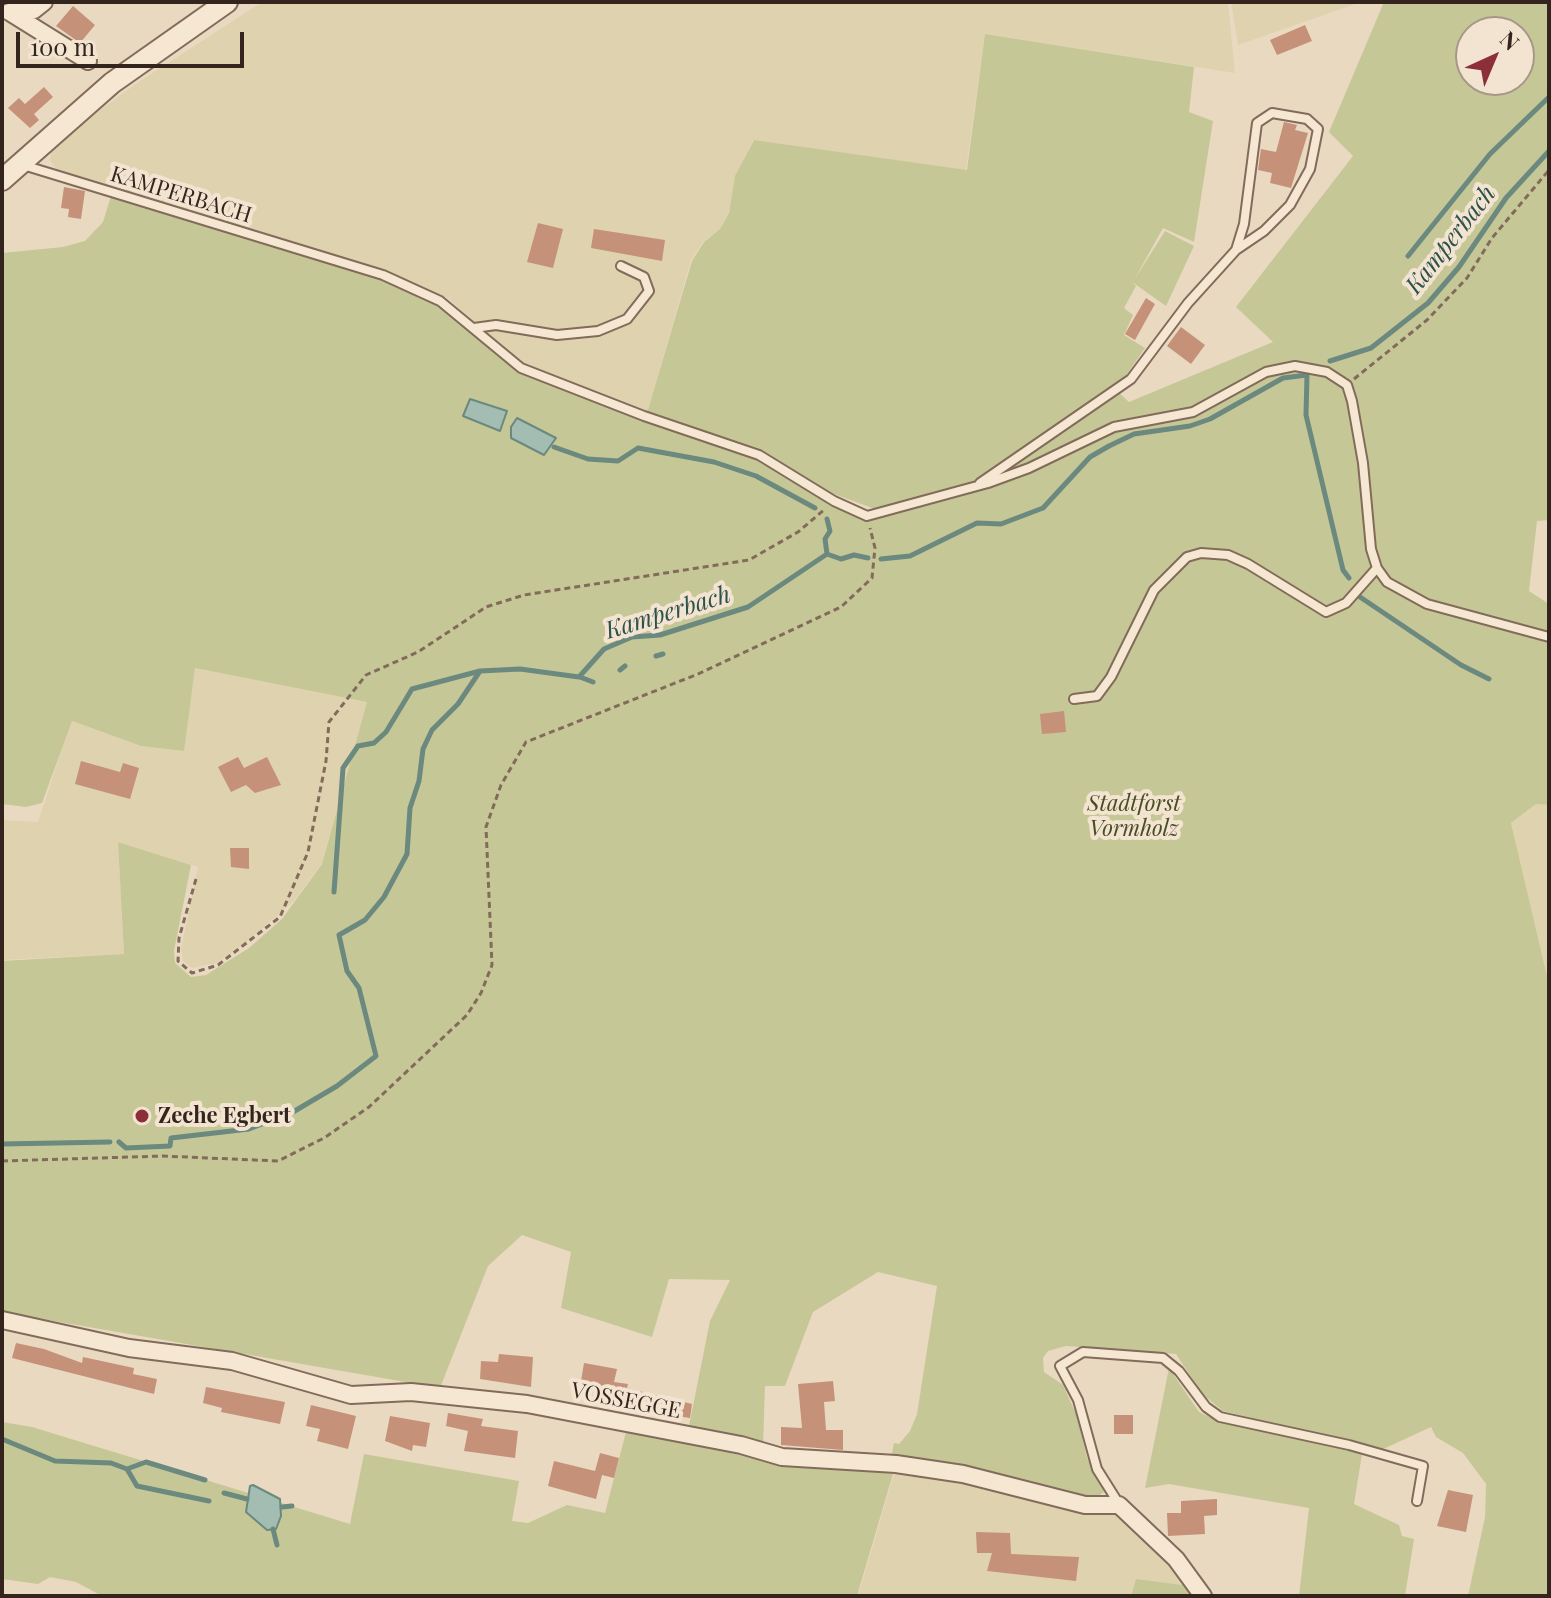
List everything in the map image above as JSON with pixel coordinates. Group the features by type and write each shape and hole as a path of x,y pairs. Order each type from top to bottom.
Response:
{"street":[{"path":"7,11 34,10 44,2"},
{"path":"2,180 11,162 112,83 227,2"},
{"path":"7,11 88,61"},
{"name":"VOSSEGGE","path":"2,1320 129,1348 232,1361 351,1395 411,1392 527,1404 741,1445 782,1457 896,1464 963,1474 1085,1505 1119,1505"},
{"path":"1119,1505 1176,1559 1203,1596"}],"lane":[{"path":"980,483 1131,379 1188,303 1236,250 1264,231 1290,205 1310,169 1318,129 1307,119 1272,113 1257,123 1246,212 1236,250"},
{"name":"KAMPERBACH","path":"11,162 383,275 440,301 521,368 644,416 759,455 834,501 867,516"},
{"path":"474,328 496,325 557,335 598,331 627,319 649,291 644,277 621,266"},
{"path":"867,516 1029,468 1114,427 1193,412 1266,372 1305,368 1327,372 1347,385 1363,463 1371,549 1377,568 1397,590 1427,604 1549,637"},
{"path":"1074,699 1097,696 1111,677 1154,590 1187,557 1201,553 1228,555 1326,612 1346,603 1377,568"},
{"path":"1119,1505 1097,1469 1078,1400 1060,1366 1083,1352 1163,1358 1179,1371 1206,1407 1220,1417 1383,1453 1423,1466 1417,1501"}],"path":[{"path":"1347,385 1427,320 1467,278 1492,238 1549,170"},
{"path":"196,879 179,938 178,961 192,973 218,965 280,917 308,852 326,761 329,722 366,675 418,652 486,607 524,595 749,560 798,532 834,501"},
{"path":"2,1161 162,1156 278,1161 324,1138 369,1107 467,1015 481,993 492,965 486,827 501,785 526,742 698,674 841,607 872,578 875,548 867,516"}],"shaded area":[{"path":"262,2 1228,2 1235,73 985,34 966,170 753,140 736,175 729,212 720,229 703,242 691,260 647,413 522,366 448,298 336,256 58,172 50,160 51,153 80,125 134,85"},
{"path":"1231,2 1361,2 1238,45"},
{"path":"470,399 507,411 500,431 463,416"},
{"path":"517,418 556,438 544,455 511,438 511,427"},
{"path":"195,668 367,702 322,863 294,901 244,944 217,963 192,968 183,961 181,949 198,867 118,842 124,954 2,960 2,820 38,822 71,721 141,746 183,751"},
{"path":"1536,804 1549,805 1549,982 1511,823"},
{"path":"896,1467 1122,1513 1191,1586 1136,1579 1131,1596 858,1596"},
{"path":"250,1486 280,1499 281,1516 276,1529 267,1530 246,1512"}],"green space":[{"name":"Stadtforst Vormholz","path":"1384,2 1549,2 1549,520 1537,521 1529,591 1549,604 1549,633 1501,622 1549,641 1549,805 1536,804 1511,823 1549,984 1549,1596 1468,1596 1485,1517 1486,1484 1463,1453 1436,1437 1431,1427 1381,1450 1223,1411 1202,1394 1176,1354 1066,1346 1048,1351 1043,1358 1044,1372 1063,1385 1077,1416 1087,1458 1104,1492 1091,1501 891,1459 894,1443 899,1444 910,1431 917,1414 937,1286 878,1272 813,1312 785,1386 765,1386 763,1446 688,1431 710,1321 730,1280 669,1279 652,1337 561,1308 571,1252 522,1235 488,1266 440,1388 2,1312 2,961 124,954 118,842 191,865 174,951 175,963 191,977 206,975 249,948 282,919 322,864 367,702 195,668 184,751 141,746 72,721 42,803 26,807 2,804 2,253 63,247 85,241 103,222 111,196 371,274 435,301 519,371 757,457 869,519 971,484 875,509 823,490 758,448 647,413 692,261 704,242 720,229 729,213 735,176 754,140 967,170 985,34 1194,67 1189,112 1213,121 1194,242 1163,228 1134,280 1165,231 1194,246 1166,306 1132,282 1136,286 1124,308 1133,315 1124,335 1145,348 1116,390 1129,402 1273,342 1236,307 1353,156 1329,132"},
{"path":"1169,1368 1199,1412 1218,1421 1362,1454 1354,1504 1399,1525 1402,1536 1414,1539 1405,1596 1299,1596 1309,1508 1169,1484 1145,1488"},
{"path":"2,1422 32,1427 350,1524 364,1454 519,1481 512,1521 528,1523 567,1505 605,1513 627,1428 895,1467 857,1596 102,1596 76,1582 50,1577 38,1584 2,1579"},
{"path":"1136,1579 1191,1586 1198,1596 1131,1596"}],"building":[{"path":"73,6 95,25 80,43 56,26"},
{"path":"1305,25 1312,41 1277,55 1270,40"},
{"path":"44,87 53,97 34,114 39,120 30,128 8,108 19,98 25,104"},
{"path":"1284,122 1297,125 1295,130 1308,133 1291,188 1270,183 1272,173 1258,170 1261,149 1276,152"},
{"path":"64,187 85,191 81,219 68,217 69,209 61,208"},
{"path":"538,223 563,229 553,268 527,262"},
{"path":"594,229 665,240 662,261 591,248"},
{"path":"1146,298 1155,304 1135,340 1125,334"},
{"path":"1181,327 1205,345 1191,364 1167,346"},
{"path":"1064,711 1066,732 1042,734 1040,714"},
{"path":"238,757 244,768 267,757 281,785 255,793 246,785 231,792 218,767"},
{"path":"81,761 120,772 123,763 139,768 130,799 75,784"},
{"path":"230,848 249,848 249,869 231,867"},
{"path":"16,1343 82,1363 83,1357 134,1368 133,1374 157,1379 154,1394 12,1358"},
{"path":"499,1354 533,1357 531,1387 480,1379 481,1361 498,1362"},
{"path":"584,1363 617,1369 614,1382 628,1384 627,1388 692,1404 690,1418 638,1410 639,1403 601,1397 602,1391 580,1387"},
{"path":"833,1381 835,1401 824,1402 826,1430 843,1430 843,1450 781,1445 781,1427 802,1428 798,1384"},
{"path":"206,1387 285,1402 280,1424 221,1412 222,1408 203,1403"},
{"path":"311,1405 356,1416 348,1449 317,1441 320,1429 306,1426"},
{"path":"448,1413 483,1419 481,1426 518,1431 515,1458 464,1451 468,1431 446,1426"},
{"path":"1114,1415 1133,1415 1133,1434 1114,1434"},
{"path":"390,1416 430,1423 426,1447 413,1445 412,1451 385,1441"},
{"path":"600,1453 619,1458 614,1478 602,1475 596,1499 548,1486 554,1461 595,1471"},
{"path":"1448,1490 1473,1495 1466,1532 1437,1526"},
{"path":"1217,1499 1217,1515 1204,1516 1205,1534 1168,1536 1167,1513 1181,1513 1181,1501"},
{"path":"976,1532 1010,1533 1011,1554 1079,1557 1076,1581 987,1571 992,1553 977,1553"}],"waterway":[{"path":"1408,256 1490,154 1549,97"},
{"name":"Kamperbach","path":"1330,361 1371,348 1428,303 1459,267 1506,198 1549,151"},
{"name":"Kamperbach","path":"881,559 910,556 977,523 1001,524 1043,508 1090,457 1109,446 1134,434 1190,426 1210,419 1283,378 1307,375 1306,415 1343,570 1349,578"},
{"path":"554,447 588,459 618,461 638,448 714,462 756,476 815,508"},
{"path":"827,519 830,531 825,539 827,554"},
{"name":"Kamperbach","path":"119,1142 126,1148 170,1146 171,1138 249,1129 293,1112 337,1086 376,1056 359,988 347,971 339,935 365,920 384,897 407,854 410,808 419,781 423,749 432,730 458,704 480,671 520,669 579,677 604,649 632,637 660,635 748,607 827,554 841,559 854,555 868,558"},
{"path":"1360,597 1461,665 1489,679"},
{"path":"656,656 663,654"},
{"path":"620,670 625,666"},
{"path":"334,892 343,768 358,746 374,743 386,732 412,689 480,671"},
{"path":"580,677 593,682"},
{"name":"Kamperbach","path":"2,1144 110,1142"},
{"path":"2,1439 55,1461 111,1463 127,1469 137,1486 209,1501"},
{"path":"127,1469 146,1462 205,1480"},
{"path":"224,1493 247,1499"},
{"path":"282,1507 292,1506"},
{"path":"273,1529 277,1545"}],"place":[{"name":"Zeche Egbert","path":"142,1116"}]}
